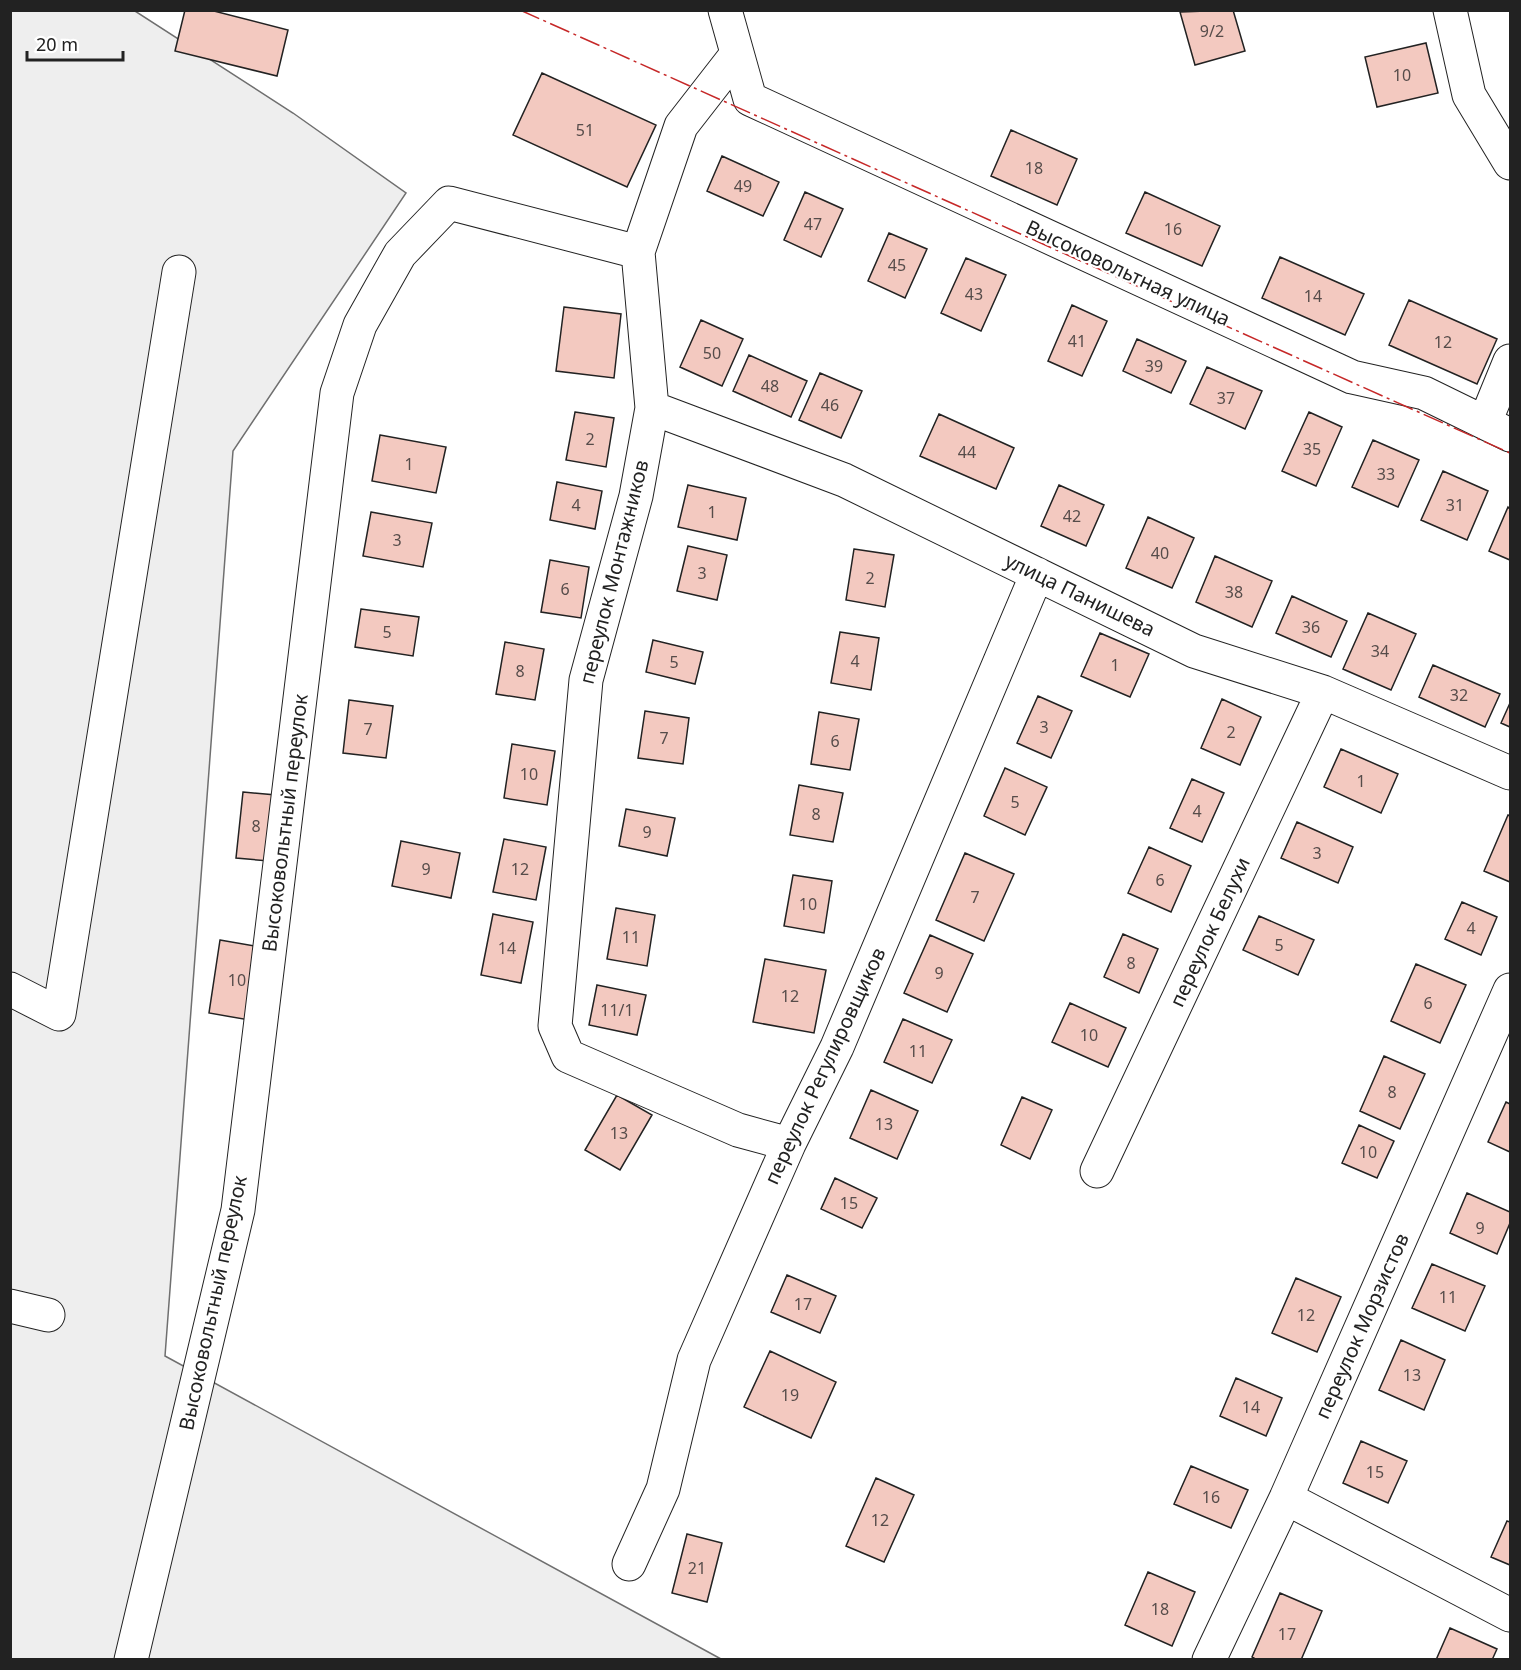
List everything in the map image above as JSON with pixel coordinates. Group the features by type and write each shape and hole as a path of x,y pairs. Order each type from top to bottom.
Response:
{"street":[{"path":"725,10 737,54"},
{"path":"1450,10 1469,95 1510,163"},
{"name":"Высоковольтная улица","path":"737,54 750,99 1353,377 1424,393 1498,428"},
{"name":"переулок Монтажников","path":"737,54 681,126 638,252 652,408 636,496 586,680 555,1026 568,1056 738,1130 789,1144"},
{"name":"Высоковольтный переулок","path":"131,1659 238,1210 337,393 360,325 400,254 449,203 638,252"},
{"path":"10,989 59,1014 179,272"},
{"path":"1498,428 1510,361"},
{"name":"улица Панишева","path":"652,408 844,480 1194,651 1323,692 1510,774"},
{"name":"переулок Регулировщиков","path":"629,1564 663,1489 694,1360 789,1144 837,1047 1037,574"},
{"name":"переулок Белухи","path":"1097,1171 1323,692"},
{"name":"переулок Морзистов","path":"1209,1659 1286,1498 1510,990"},
{"path":"10,1306 48,1315"},
{"path":"1286,1498 1510,1615"}],"shaded area":[{"path":"11,11 135,11 293,113 406,193 233,451 165,1356 721,1659 11,1660"}],"building":[{"path":"185,10 210,10 288,30 277,76 175,51"},
{"path":"1233,10 1245,51 1195,65 1180,12"},
{"path":"1426,43 1438,93 1377,107 1365,57"},
{"path":"542,73 656,125 627,187 513,135"},
{"path":"1011,130 1077,159 1057,205 991,176"},
{"path":"722,156 779,182 763,216 707,191"},
{"path":"805,192 843,209 821,257 784,240"},
{"path":"1145,192 1220,226 1202,266 1126,233"},
{"path":"889,233 927,249 905,298 868,281"},
{"path":"1280,257 1364,294 1345,335 1262,298"},
{"path":"966,258 1006,275 981,331 941,313"},
{"path":"1409,300 1497,339 1477,384 1389,345"},
{"path":"1072,305 1107,321 1082,376 1048,361"},
{"path":"564,307 621,314 614,378 556,371"},
{"path":"701,320 743,339 722,386 680,367"},
{"path":"1137,339 1186,361 1171,393 1123,371"},
{"path":"749,355 807,381 791,417 733,391"},
{"path":"1207,367 1262,391 1245,429 1190,404"},
{"path":"820,373 862,391 841,438 799,420"},
{"path":"575,412 614,418 606,467 566,460"},
{"path":"1309,412 1342,427 1316,486 1282,471"},
{"path":"939,414 1014,448 996,489 920,456"},
{"path":"380,435 446,447 436,493 372,481"},
{"path":"1373,440 1419,460 1398,507 1352,487"},
{"path":"1443,471 1488,491 1467,540 1421,520"},
{"path":"557,482 602,491 595,529 550,520"},
{"path":"688,485 746,498 737,540 678,527"},
{"path":"1059,485 1104,505 1086,546 1041,526"},
{"path":"1508,507 1510,509 1510,560 1489,551"},
{"path":"371,512 432,523 423,567 363,556"},
{"path":"1148,517 1194,538 1172,588 1126,568"},
{"path":"688,546 727,555 717,600 677,591"},
{"path":"854,549 894,555 885,607 846,600"},
{"path":"1215,556 1272,581 1252,627 1196,602"},
{"path":"550,560 589,567 581,618 541,612"},
{"path":"1292,596 1347,621 1331,657 1276,633"},
{"path":"361,609 419,617 413,656 355,647"},
{"path":"1368,613 1416,634 1391,690 1343,669"},
{"path":"840,632 879,638 871,690 831,683"},
{"path":"1100,633 1149,654 1130,697 1081,676"},
{"path":"653,640 703,652 695,684 646,672"},
{"path":"505,642 544,649 535,700 496,694"},
{"path":"1433,665 1500,694 1485,727 1419,697"},
{"path":"1038,696 1072,711 1051,758 1017,743"},
{"path":"1222,699 1261,717 1240,765 1201,748"},
{"path":"349,700 393,706 386,758 343,753"},
{"path":"1510,703 1510,727 1501,723"},
{"path":"645,711 689,718 683,764 638,758"},
{"path":"819,712 859,719 850,770 811,764"},
{"path":"512,744 555,751 547,805 504,798"},
{"path":"1341,749 1398,774 1381,813 1324,787"},
{"path":"1005,768 1047,787 1025,835 984,816"},
{"path":"1192,779 1224,793 1202,842 1170,828"},
{"path":"799,785 843,793 833,842 790,835"},
{"path":"243,792 276,795 269,861 236,858"},
{"path":"626,809 675,818 667,856 619,846"},
{"path":"1508,815 1510,816 1510,882 1484,871"},
{"path":"1297,822 1353,847 1338,883 1281,858"},
{"path":"504,839 546,847 536,900 493,892"},
{"path":"401,841 460,853 451,898 392,886"},
{"path":"1149,847 1191,866 1171,912 1128,893"},
{"path":"965,853 1014,874 984,941 936,920"},
{"path":"793,875 832,881 824,933 784,926"},
{"path":"1462,902 1497,917 1481,955 1445,939"},
{"path":"616,908 655,915 647,966 607,959"},
{"path":"493,914 533,922 521,983 481,975"},
{"path":"1259,916 1314,940 1298,975 1243,950"},
{"path":"1123,934 1158,949 1139,993 1104,977"},
{"path":"930,935 973,954 947,1012 904,993"},
{"path":"220,940 266,948 255,1021 209,1013"},
{"path":"765,959 826,970 814,1033 753,1022"},
{"path":"1416,964 1466,985 1440,1043 1391,1021"},
{"path":"597,985 646,995 637,1035 589,1025"},
{"path":"1070,1003 1126,1028 1108,1067 1052,1042"},
{"path":"903,1019 952,1040 932,1083 884,1062"},
{"path":"1384,1056 1425,1074 1400,1129 1360,1111"},
{"path":"871,1090 918,1111 897,1159 850,1138"},
{"path":"617,1095 652,1115 620,1170 585,1150"},
{"path":"1022,1097 1052,1110 1030,1159 1001,1145"},
{"path":"1506,1102 1510,1104 1510,1152 1488,1142"},
{"path":"1359,1125 1394,1141 1377,1178 1342,1163"},
{"path":"835,1178 877,1198 862,1228 821,1209"},
{"path":"1467,1193 1510,1212 1510,1223 1497,1254 1450,1233"},
{"path":"1432,1264 1485,1286 1465,1331 1412,1308"},
{"path":"787,1275 836,1296 820,1333 771,1312"},
{"path":"1296,1278 1341,1297 1317,1352 1272,1333"},
{"path":"1401,1340 1445,1360 1424,1410 1379,1390"},
{"path":"770,1351 836,1382 811,1438 744,1407"},
{"path":"1236,1378 1282,1398 1266,1436 1220,1416"},
{"path":"1361,1441 1407,1461 1388,1503 1343,1483"},
{"path":"1191,1466 1248,1490 1231,1528 1174,1504"},
{"path":"876,1478 914,1495 884,1562 846,1546"},
{"path":"1507,1521 1510,1522 1510,1565 1491,1557"},
{"path":"687,1534 722,1543 707,1602 672,1593"},
{"path":"1148,1572 1195,1592 1172,1646 1125,1625"},
{"path":"1280,1593 1322,1611 1301,1660 1257,1660 1252,1657"},
{"path":"1450,1628 1497,1649 1492,1660 1436,1660"}],"power":[{"path":"520,10 1510,453"}]}
